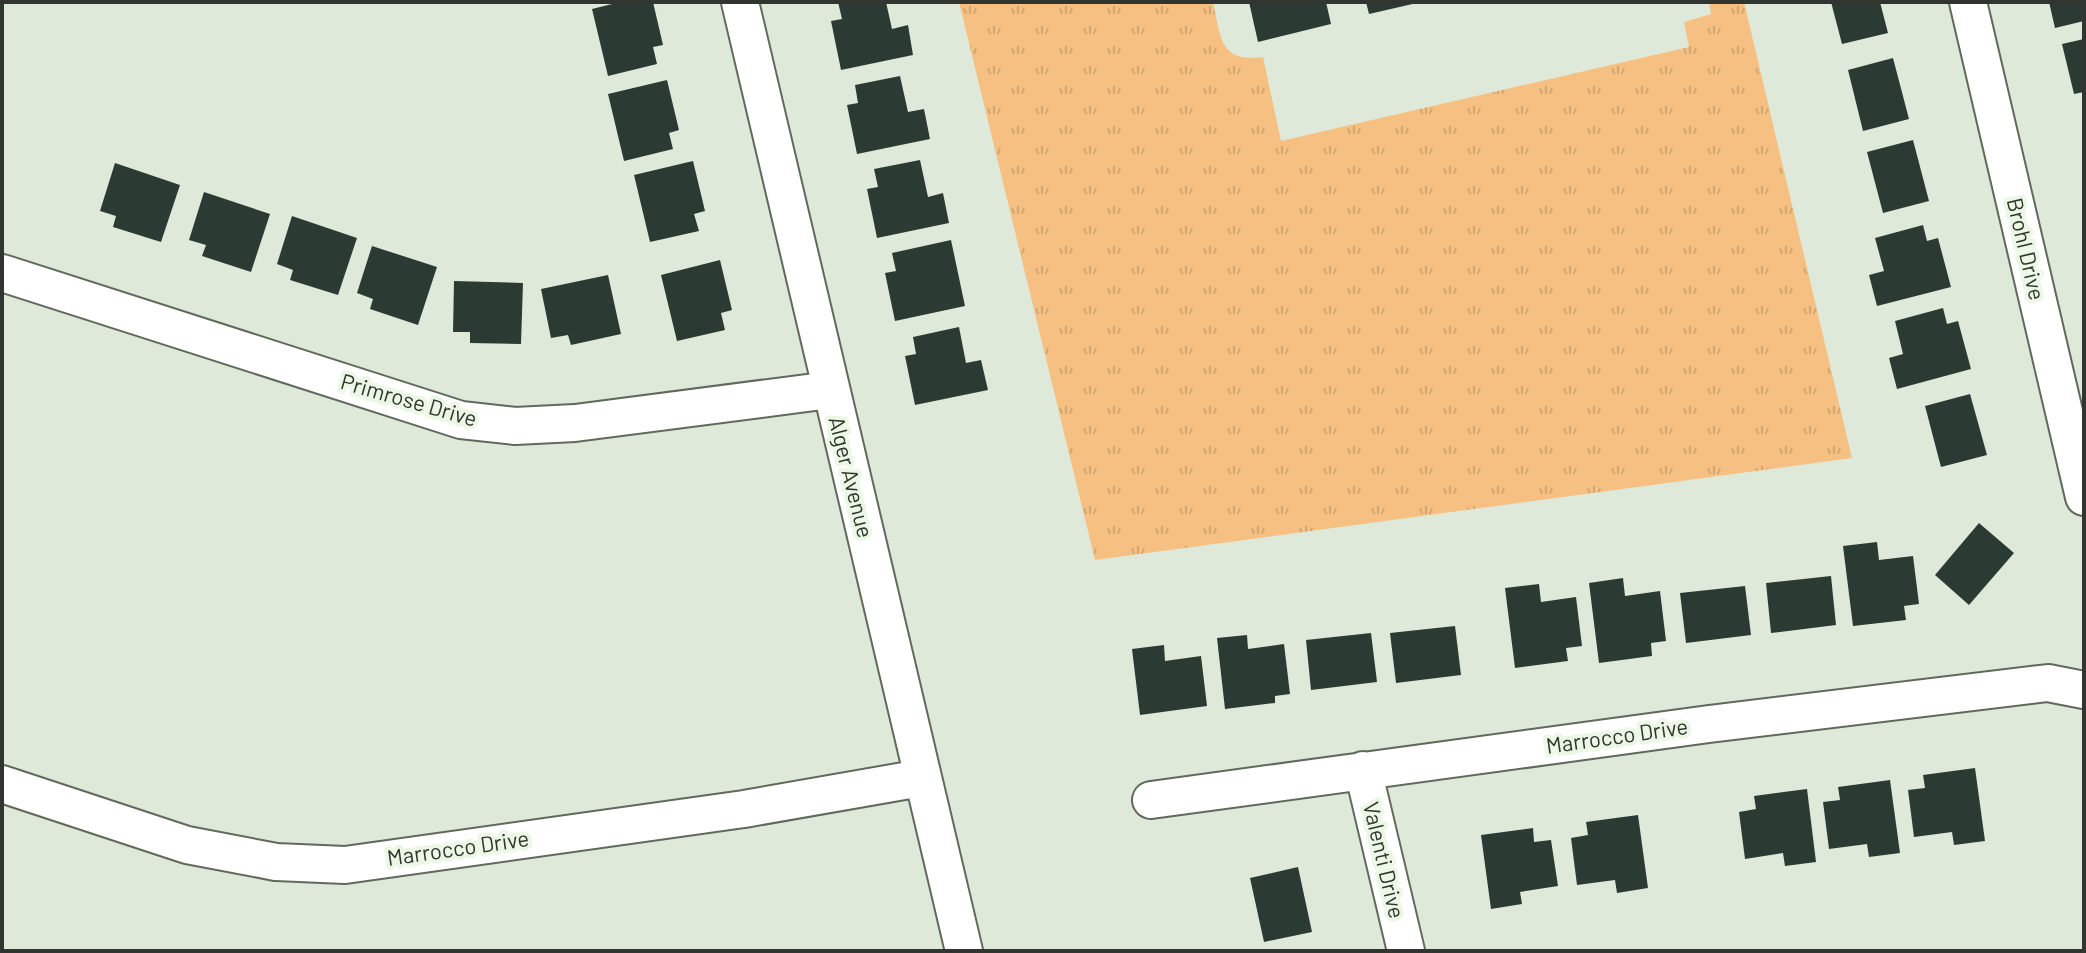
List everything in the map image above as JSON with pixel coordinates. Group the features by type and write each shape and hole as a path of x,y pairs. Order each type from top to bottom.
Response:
{"street":[{"name":"Alger Avenue","path":"740,2 964,951"},
{"name":"Brohl Drive","path":"1968,2 2084,497"},
{"name":"Primrose Drive","path":"2,273 461,420 515,426 575,423 830,390"},
{"name":"Marrocco Drive","path":"1151,800 2048,683 2084,690"},
{"name":"Valenti Drive","path":"1363,770 1406,951"},
{"name":"Marrocco Drive","path":"2,784 187,845 276,862 345,865 744,809 921,778"}],"green space":[{"path":"959,2 1213,2 1224,45 1238,56 1263,57 1281,141 1689,47 1684,22 1711,14 1709,2 1744,2 1852,458 1095,560"}],"building":[{"path":"620,2 653,2 663,45 653,47 657,64 608,76 592,9"},
{"path":"838,2 886,2 892,29 908,25 913,55 841,70 831,21 842,19"},
{"path":"1249,2 1326,2 1331,24 1258,42"},
{"path":"1366,2 1417,2 1417,3 1369,14"},
{"path":"1831,2 1880,2 1888,33 1842,44"},
{"path":"2049,2 2084,2 2084,21 2055,28"},
{"path":"2084,39 2084,92 2074,94 2062,44"},
{"path":"1893,58 1909,119 1863,131 1848,70"},
{"path":"900,76 908,112 924,109 930,139 857,154 847,105 858,103 855,85"},
{"path":"667,80 679,130 669,133 673,149 624,161 608,94"},
{"path":"1913,140 1929,201 1883,213 1867,152"},
{"path":"920,160 928,197 943,193 949,223 877,238 867,189 878,187 874,169"},
{"path":"693,161 705,211 694,214 699,231 650,242 634,175"},
{"path":"115,163 180,185 161,242 113,227 116,216 100,211"},
{"path":"204,192 270,214 251,272 202,256 206,245 189,240"},
{"path":"292,216 357,238 338,295 290,280 293,270 277,264"},
{"path":"1923,225 1927,241 1938,238 1951,287 1877,306 1869,275 1884,271 1875,238"},
{"path":"951,240 965,306 895,321 885,273 896,271 892,253"},
{"path":"372,246 437,267 418,325 370,309 373,299 357,293"},
{"path":"720,260 732,310 721,313 725,330 677,341 661,275"},
{"path":"608,275 621,334 571,345 568,335 551,338 541,289"},
{"path":"454,281 523,283 521,344 470,343 470,332 453,332"},
{"path":"1943,308 1947,324 1958,321 1971,369 1897,389 1889,358 1903,354 1895,321"},
{"path":"959,327 966,363 981,360 988,390 915,405 905,356 916,354 913,337"},
{"path":"1970,394 1987,455 1941,467 1925,406"},
{"path":"1979,523 2014,553 1969,605 1935,575"},
{"path":"1877,542 1879,560 1913,556 1919,604 1904,606 1906,620 1853,626 1843,546"},
{"path":"1831,576 1836,625 1771,633 1766,583"},
{"path":"1623,578 1625,596 1660,591 1666,641 1651,643 1652,656 1599,663 1589,583"},
{"path":"1539,584 1541,602 1576,597 1582,646 1566,648 1568,661 1515,668 1505,588"},
{"path":"1745,586 1751,635 1686,643 1680,593"},
{"path":"1455,626 1461,675 1396,683 1390,633"},
{"path":"1371,633 1377,682 1311,690 1306,640"},
{"path":"1247,635 1248,649 1284,644 1290,694 1275,696 1275,703 1225,709 1217,638"},
{"path":"1164,645 1165,661 1201,656 1207,706 1140,715 1132,649"},
{"path":"1975,768 1985,841 1954,845 1952,832 1914,837 1908,790 1925,788 1923,775"},
{"path":"1890,780 1900,853 1869,857 1867,844 1829,849 1823,802 1840,800 1838,787"},
{"path":"1807,789 1816,862 1785,866 1783,853 1745,859 1739,812 1756,809 1754,796"},
{"path":"1638,815 1648,888 1617,893 1615,880 1577,885 1571,838 1588,835 1586,822"},
{"path":"1533,828 1534,842 1551,840 1558,886 1520,892 1522,904 1491,909 1481,835"},
{"path":"1298,867 1312,932 1264,942 1250,878"}]}
